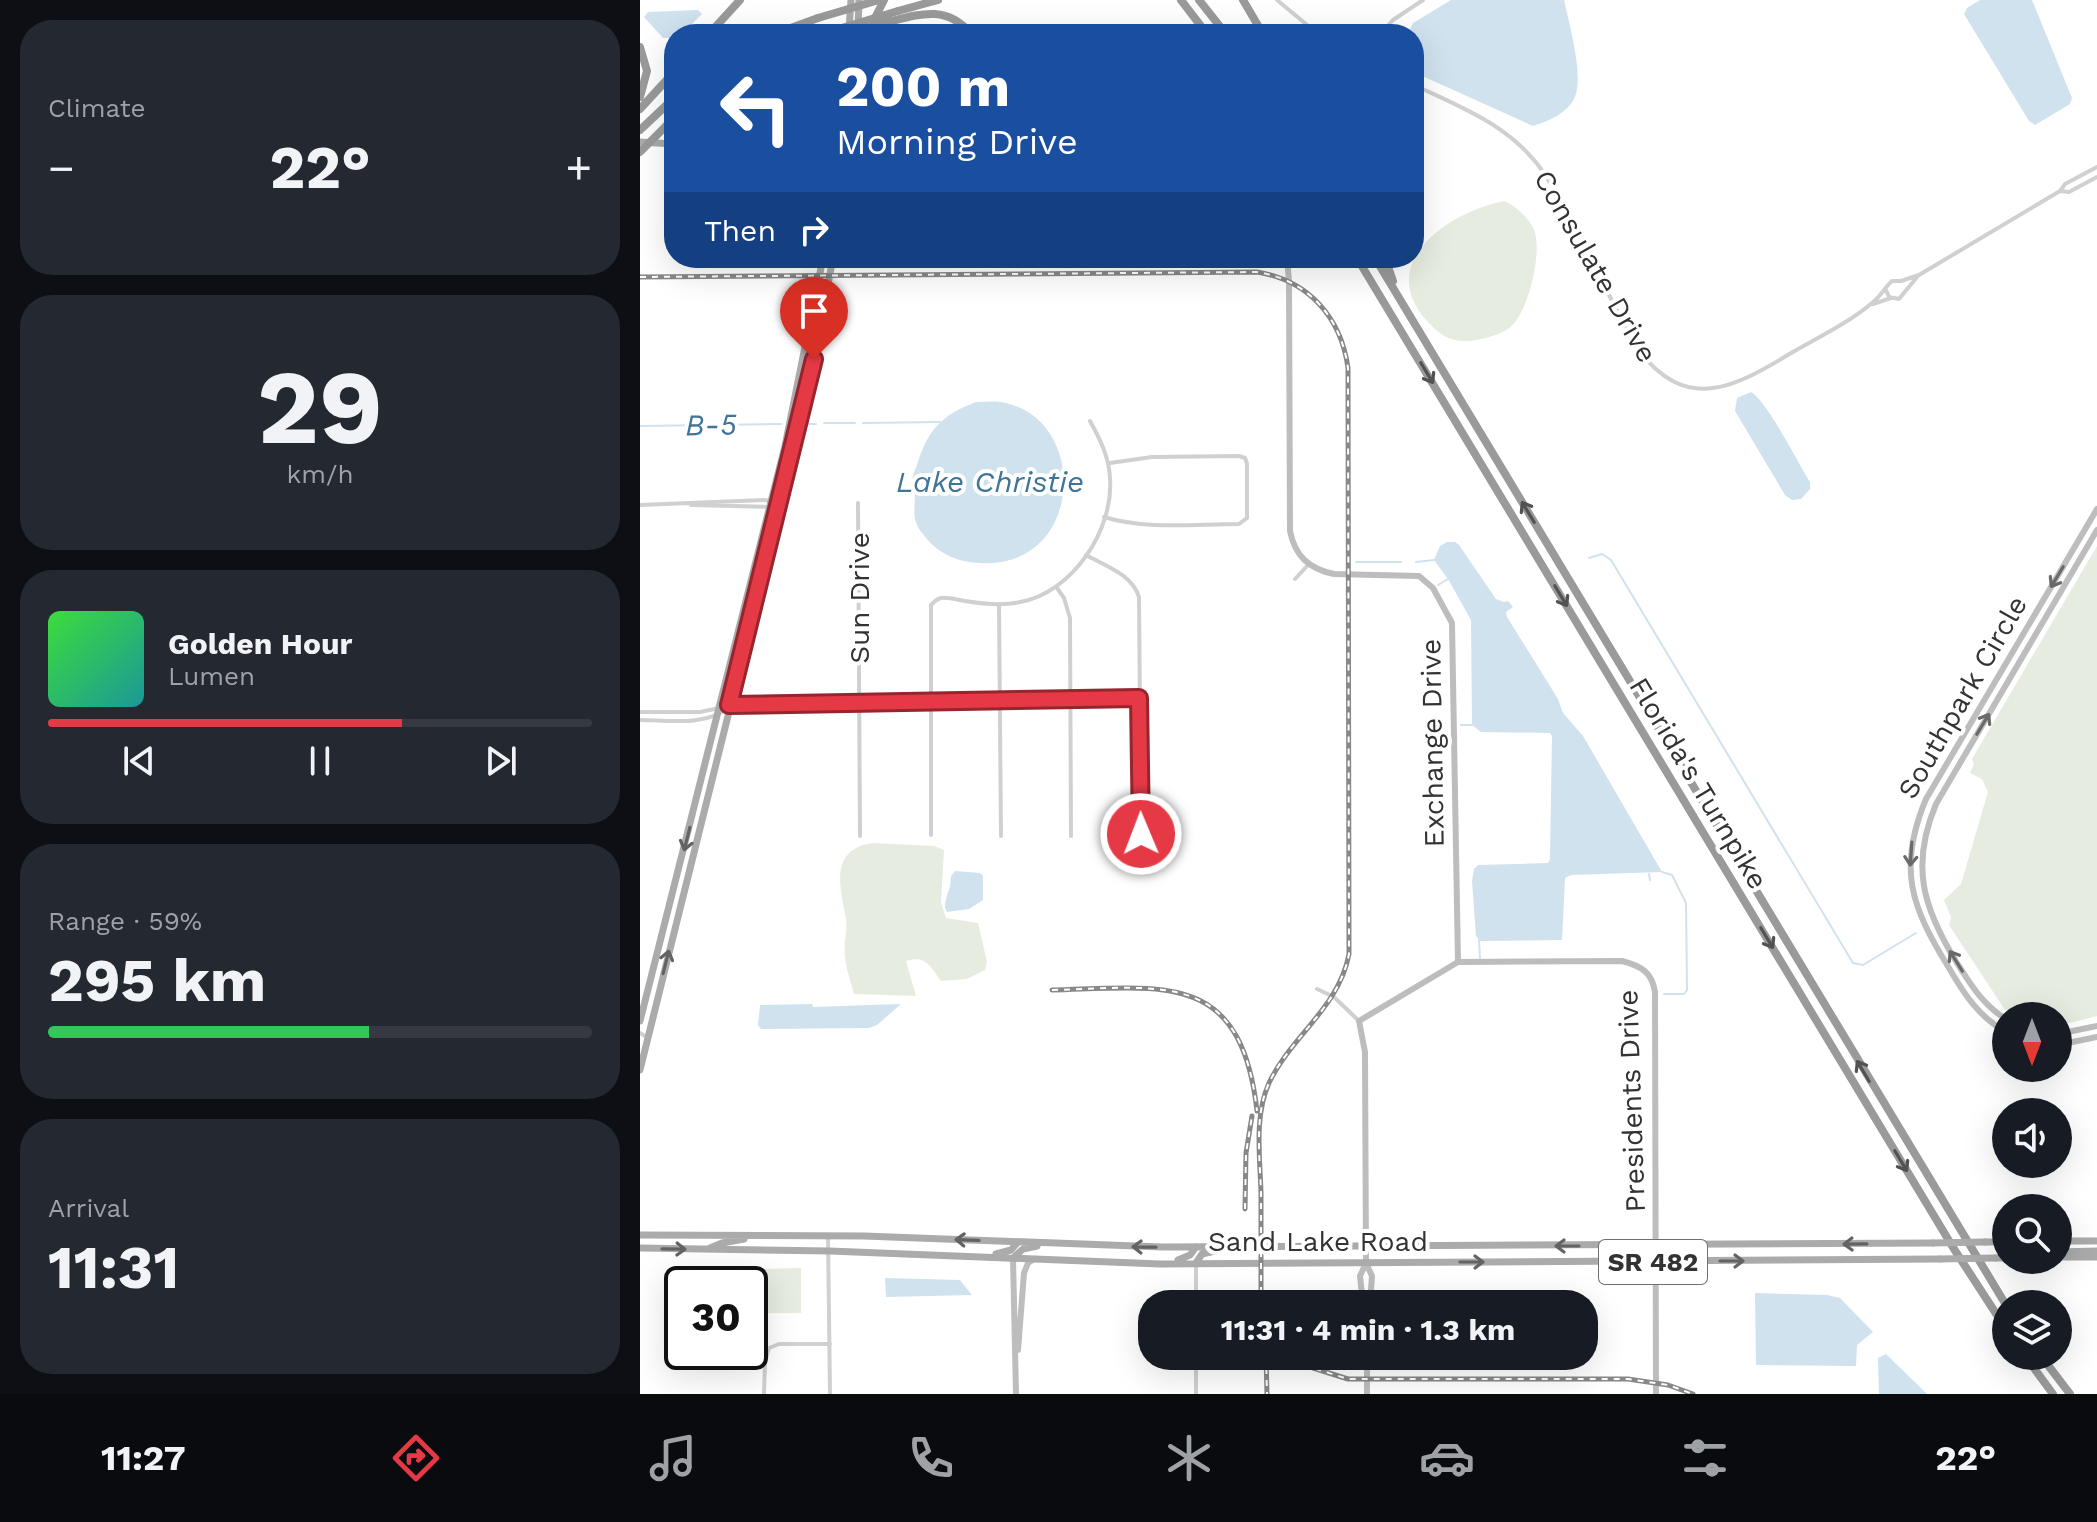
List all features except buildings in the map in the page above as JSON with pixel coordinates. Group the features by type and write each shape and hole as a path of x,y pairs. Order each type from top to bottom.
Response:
{"highway":[{"path":"718,24 740,0"},
{"path":"802,24 881,0"},
{"path":"873,24 881,0"},
{"path":"855,24 938,0"},
{"path":"1181,0 1199,24"},
{"path":"1199,0 1218,24"},
{"path":"1244,1 1257,24"},
{"path":"882,24 920,14 938,13 962,24"},
{"path":"640,47 647,71 640,97"},
{"path":"640,109 664,83"},
{"path":"642,128 664,107"},
{"path":"640,152 664,128"},
{"name":"Florida's Turnpike","path":"1363,268 1992,1307"},
{"name":"Florida's Turnpike","path":"1381,268 1997,1290"},
{"path":"1389,268 1399,297"},
{"path":"2035,1370 2053,1394"},
{"path":"2052,1370 2070,1394"}],"main road":[{"path":"850,24 851,0"},
{"path":"858,24 859,0"},
{"path":"640,142 664,142"},
{"path":"640,1021 770,504 821,268"},
{"path":"640,1070 643,1036 780,507 831,268"},
{"path":"813,316 818,324 818,339"},
{"name":"Sand Lake Road","path":"640,1235 828,1235 1196,1247 1992,1242"},
{"path":"709,1249 722,1243 776,1235"},
{"path":"2072,1241 2097,1241"},
{"path":"985,1257 1011,1250 1018,1242"},
{"path":"1013,1258 1031,1246 1055,1244"},
{"path":"1160,1264 1184,1258 1196,1247"},
{"path":"1196,1263 1202,1254 1233,1247"},
{"name":"Sand Lake Road","path":"640,1248 830,1251 1160,1264 1992,1258"},
{"path":"2072,1255 2097,1254"}],"street":[{"path":"1279,0 1306,24"},
{"path":"1389,24 1423,0"},
{"name":"Consulate Drive","path":"1424,90 1489,120 1510,134 1533,158 1550,183 1637,348 1657,372 1671,381 1703,390 1737,384 1871,305 1891,298"},
{"path":"1919,275 1902,298 1891,298 1886,290 1892,281 1919,275 2097,167"},
{"path":"2060,191 2069,192 2097,177"},
{"path":"1288,268 1290,531 1292,543 1308,565 1295,579"},
{"path":"1901,281 1906,289"},
{"name":"Consulate Drive","path":"1871,305 1886,290"},
{"path":"931,835 931,605 943,598 999,604 1032,600 1068,579 1086,555 1104,517 1111,488 1109,463 1090,421"},
{"path":"1104,517 1131,524 1239,524 1247,518 1245,458 1152,457 1109,463"},
{"path":"735,500 735,507"},
{"path":"640,505 735,500 780,507"},
{"name":"Sun Drive","path":"858,503 860,836"},
{"path":"680,504 735,507 770,504"},
{"name":"Southpark Circle","path":"1992,1024 1965,995 1920,918 1911,882 1913,835 1926,799 2097,509"},
{"name":"Southpark Circle","path":"1992,1008 1974,989 1930,914 1921,868 1924,837 1936,804 2097,530"},
{"path":"1086,555 1128,579 1137,587 1139,597 1141,834"},
{"name":"Exchange Drive","path":"1308,565 1334,574 1419,576 1433,588 1452,623 1455,932 1458,962"},
{"path":"1057,588 1064,598 1070,618 1071,836"},
{"path":"999,604 1001,836"},
{"path":"718,712 643,712 642,720 697,719 718,712 729,705 1139,698"},
{"name":"Presidents Drive","path":"1458,962 1622,961 1636,964 1653,981 1656,1394"},
{"path":"1359,1021 1458,962"},
{"path":"1317,989 1334,997 1359,1021 1365,1052 1366,1263 1360,1276 1362,1290"},
{"path":"2072,1031 2097,1026"},
{"path":"2072,1042 2097,1037"},
{"path":"828,1235 830,1394"},
{"path":"1013,1258 1013,1321 1017,1361"},
{"path":"1016,1394 1024,1273 1028,1263 1034,1259"},
{"path":"1196,1263 1196,1290"},
{"path":"1366,1263 1372,1276 1371,1290"},
{"path":"764,1394 765,1362 769,1348 779,1344 830,1344"},
{"path":"1196,1370 1196,1394"},
{"path":"1367,1370 1367,1394"}],"shaded area":[{"path":"1504,201 1529,221 1534,230 1537,253 1532,282 1522,310 1509,328 1474,340 1451,339 1435,329 1416,307 1409,286 1411,268 1424,268 1424,245 1438,231 1481,208"},
{"path":"2097,546 2097,1016 2072,1022 2072,1002 2000,1002 1949,925 1951,917 1944,900 1961,884 1988,792 1982,779 1970,773 1974,764 1972,759"},
{"path":"872,843 934,846 944,850 941,903 946,918 978,923 987,962 985,970 967,979 941,981 927,963 918,959 906,961 916,996 854,994 845,957 846,924 841,872 849,853"},
{"path":"801,1268 801,1313 768,1313 768,1269"}],"water":[{"path":"1451,0 1564,0 1577,65 1574,99 1556,117 1533,126 1424,77 1424,24 1413,23"},
{"path":"1980,0 2032,0 2072,98 2070,104 2035,125 2029,121 1964,14 1967,8"},
{"path":"698,10 702,14 692,24 664,24 663,38 644,17 648,12"},
{"path":"1751,392 1774,419 1810,482 1810,489 1801,499 1792,500 1785,495 1735,411 1737,398"},
{"name":"Lake Christie","path":"976,402 1000,402 1029,413 1050,433 1061,460 1064,490 1057,518 1040,542 1015,558 980,563 955,558 928,541 915,519 912,483 921,452 938,425 954,412"},
{"path":"1447,542 1459,545 1496,599 1508,601 1513,607 1506,612 1507,617 1558,699 1563,713 1583,736 1662,872 1571,875 1565,878 1562,940 1480,941 1476,936 1474,869 1478,865 1548,863 1550,859 1552,736 1550,733 1481,732 1472,725 1471,620 1434,560 1440,546"},
{"path":"955,871 980,873 983,876 983,900 969,909 947,912 946,900"},
{"path":"812,1004 813,1007 901,1004 869,1028 761,1029 758,1025 760,1005"},
{"path":"885,1278 960,1280 972,1295 886,1297"},
{"path":"1755,1293 1840,1298 1873,1332 1857,1345 1856,1366 1756,1365"},
{"path":"1886,1354 1927,1394 1879,1394 1878,1358"}],"waterway":[{"name":"B-5","path":"863,423 940,422"},
{"name":"B-5","path":"824,423 855,423"},
{"name":"B-5","path":"640,426 781,424"},
{"name":"B-5","path":"807,424 816,424"},
{"path":"1589,558 1602,554 1611,560 1853,963 1863,965 1916,933"},
{"path":"1416,562 1434,560"},
{"path":"1356,562 1401,562"},
{"path":"1438,585 1448,579"},
{"path":"1461,725 1472,725"},
{"path":"1662,872 1672,875 1686,903 1687,990 1684,994 1664,994"},
{"path":"1649,874 1650,880"},
{"path":"1479,940 1480,958"}],"railway":[{"path":"640,277 1257,272 1292,283 1306,292 1330,317 1348,368 1349,954 1335,990 1278,1066 1264,1096 1259,1137 1261,1290"},
{"path":"1052,990 1162,990 1191,996 1215,1010 1234,1032 1248,1065 1257,1111"},
{"path":"1245,1209 1246,1153 1252,1116"},
{"path":"1266,1370 1267,1394"},
{"path":"1319,1370 1348,1379 1628,1379 1668,1385 1693,1394"}],"route":[{"path":"814,359 729,705 1139,698 1141,834"}]}
